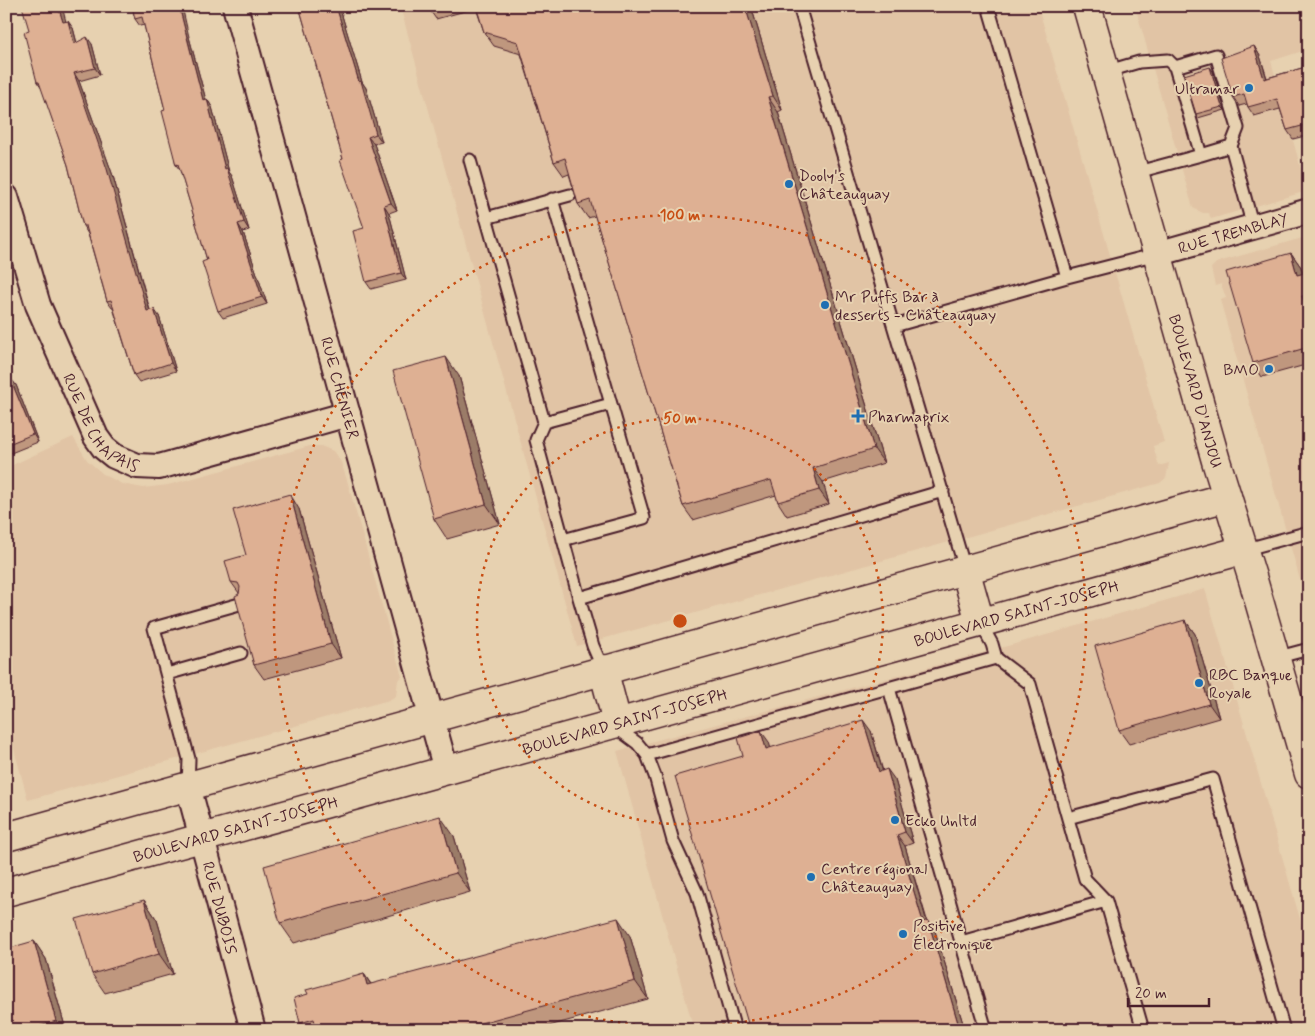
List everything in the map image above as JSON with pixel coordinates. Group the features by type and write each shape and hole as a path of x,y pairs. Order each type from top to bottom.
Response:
{"street":[{"name":"RUE CHÉNIER","path":"235,6 446,770"},
{"name":"BOULEVARD D'ANJOU","path":"1087,6 1227,497 1308,768"},
{"name":"RUE DE CHAPAIS","path":"6,197 38,305 90,425 104,448 114,456 137,466 159,467 348,414"},
{"name":"RUE TREMBLAY","path":"1157,254 1309,211"},
{"path":"6,837 431,719 603,669 1227,497"},
{"name":"BOULEVARD SAINT-JOSEPH","path":"6,892 1243,550"},
{"path":"966,569 980,622"},
{"path":"603,669 617,722"},
{"name":"RUE DUBOIS","path":"188,786 253,1030"}],"lane":[{"path":"799,6 966,569"},
{"path":"988,6 1067,277"},
{"path":"1175,68 1216,56 1224,95 1238,128 1231,146 1253,227"},
{"path":"1106,72 1147,61 1168,60 1175,68 1191,106 1201,155"},
{"path":"1134,173 1231,146"},
{"path":"470,160 544,422 536,440 593,646 603,669"},
{"path":"486,218 570,195"},
{"path":"552,199 644,518 564,540"},
{"path":"894,326 1067,277 1157,254"},
{"path":"544,422 611,404"},
{"path":"579,598 943,491"},
{"path":"1243,550 1309,532"},
{"path":"188,786 189,760 154,628 243,603"},
{"path":"980,622 992,644 996,658 1030,684 1085,879 1106,901 1143,1030"},
{"path":"1275,658 1309,649"},
{"path":"167,674 242,652"},
{"path":"647,756 996,658"},
{"path":"889,688 986,1030"},
{"path":"617,722 621,730 637,743 647,756 655,776 673,841 697,893 736,1030"},
{"path":"1068,818 1213,779 1284,1030"},
{"path":"961,942 1106,901"}],"shaded area":[{"path":"400,6 1038,6 1164,442 1153,446 1159,466 1169,463 1166,478 1160,483 577,646"},
{"path":"1135,6 1309,6 1309,49 1271,61 1307,191 1211,219 1209,213 1203,213 1193,208"},
{"path":"1309,236 1309,611 1220,300 1226,298 1221,284 1215,286 1211,268 1216,263 1222,261"},
{"path":"73,437 87,460 103,474 122,484 143,488 168,485 310,446 321,446 333,451 341,462 347,480 402,677 398,680 396,696 389,700 28,800 6,720 6,468"},
{"path":"1205,589 1309,950 1309,1030 694,1030 617,751 1015,644"}],"building":[{"path":"22,6 58,6 63,22 68,21 74,44 87,37 95,68 74,73 107,169 147,311 154,309 171,363 134,375 111,300 107,301 86,226 83,226 68,165 39,82 37,82 24,32 29,30"},
{"path":"132,6 179,6 203,100 207,99 225,169 227,168 244,222 238,224 262,297 218,311 202,262 207,260 178,164 176,165 162,111 165,110 142,17 135,19"},
{"path":"299,6 336,6 376,134 368,137 391,203 384,205 401,273 366,282 353,231 364,228 340,160 343,159"},
{"path":"476,6 745,6 773,96 768,97 874,449 813,468 819,490 778,502 771,480 683,506 590,200 578,204 565,158 554,162 518,42 484,32"},
{"path":"1254,46 1264,79 1309,66 1309,124 1287,130 1277,99 1248,107 1244,94 1233,97 1221,58"},
{"name":"Ultramar","path":"1210,67 1222,107 1196,114 1184,75"},
{"path":"1291,253 1297,275 1309,272 1309,294 1302,296 1309,319 1309,347 1253,363 1226,272"},
{"path":"446,357 486,504 434,519 393,371"},
{"path":"10,378 33,434 6,445 6,380"},
{"path":"290,494 331,644 254,665 235,596 239,594 240,587 238,583 231,582 225,561 246,555 233,510"},
{"path":"1185,620 1209,704 1119,730 1095,646"},
{"name":"Centre régional Châteauguay","path":"863,720 879,772 887,769 905,832 897,835 923,922 928,920 960,1030 750,1030 675,776 743,756 738,738 761,731 766,749"},
{"path":"440,816 456,873 280,923 264,866"},
{"path":"144,900 159,954 92,974 76,919"},
{"path":"618,918 635,981 455,1030 317,1030 314,1019 300,1023 294,998 308,994 306,990 364,974 367,985"},
{"path":"34,941 56,1021 40,1026 41,1030 6,1030 6,957 8,956 6,949"}],"place":[{"name":"Ultramar","path":"1249,88"},
{"name":"Dooly's Châteauguay","path":"789,184"},
{"name":"Mr Puffs Bar à desserts - Châteauguay","path":"825,305"},
{"name":"BMO","path":"1269,369"},
{"name":"Pharmaprix","path":"858,416"},
{"name":"RBC Banque Royale","path":"1199,683"},
{"name":"Ecko Unltd","path":"895,820"},
{"name":"Centre régional Châteauguay","path":"811,877"},
{"name":"Positive Électronique","path":"903,934"}]}
